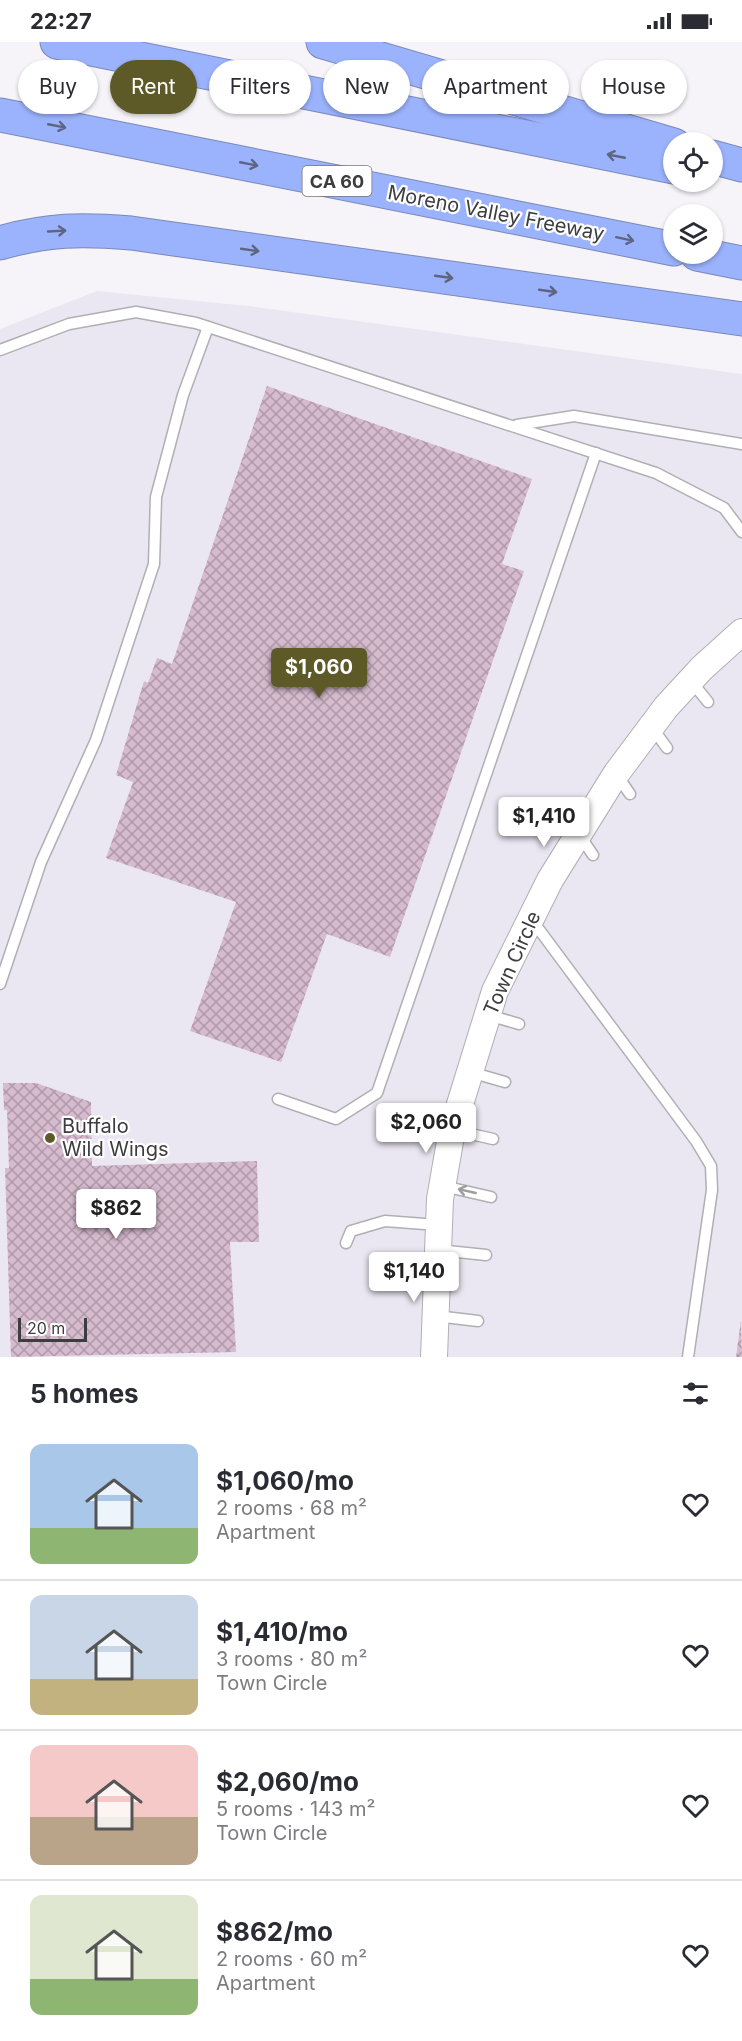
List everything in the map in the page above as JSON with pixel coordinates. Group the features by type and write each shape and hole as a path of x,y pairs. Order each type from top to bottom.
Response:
{"highway":[{"path":"57,42 663,165"},
{"path":"323,42 663,142"},
{"name":"Moreno Valley Freeway","path":"0,115 663,247"},
{"path":"723,160 742,165"},
{"path":"723,177 742,181"},
{"path":"0,243 38,232 90,229 131,233 742,319"},
{"path":"723,259 742,263"}],"street":[{"name":"Town Circle","path":"434,1357 440,1199 452,1130 495,991 578,833 623,784 651,726 690,680 739,640"}],"lane":[{"path":"0,350 69,324 136,312 208,327 656,472 724,508 742,532"},
{"path":"0,984 41,862 96,740 154,564 156,497 183,395 208,327"},
{"path":"513,426 574,416 742,444"},
{"path":"278,1099 336,1119 377,1093 596,453"},
{"path":"690,680 708,702"},
{"path":"651,726 667,748"},
{"path":"578,833 593,855"},
{"path":"531,919 696,1141 711,1166 712,1190 688,1357"},
{"path":"488,1015 519,1024"},
{"path":"470,1072 505,1082"},
{"path":"452,1130 493,1139"},
{"path":"443,1185 491,1197"},
{"path":"346,1244 351,1231 385,1221 486,1255"},
{"path":"436,1316 478,1321"}],"shaded area":[{"path":"97,291 248,306 742,374 742,1357 0,1357 0,329"}],"building":[{"path":"267,386 532,479 502,564 524,571 390,957 327,934 281,1062 190,1031 236,902 106,858 133,782 116,775 144,681 148,683 157,658 172,664"},
{"path":"3,1083 36,1083 91,1102 92,1166 257,1161 259,1242 230,1242 236,1352 11,1357 5,1168 9,1168 7,1110 4,1110"},
{"path":"741,1320 742,1357 736,1357"}],"place":[{"name":"Buffalo Wild Wings","path":"50,1138"}]}
